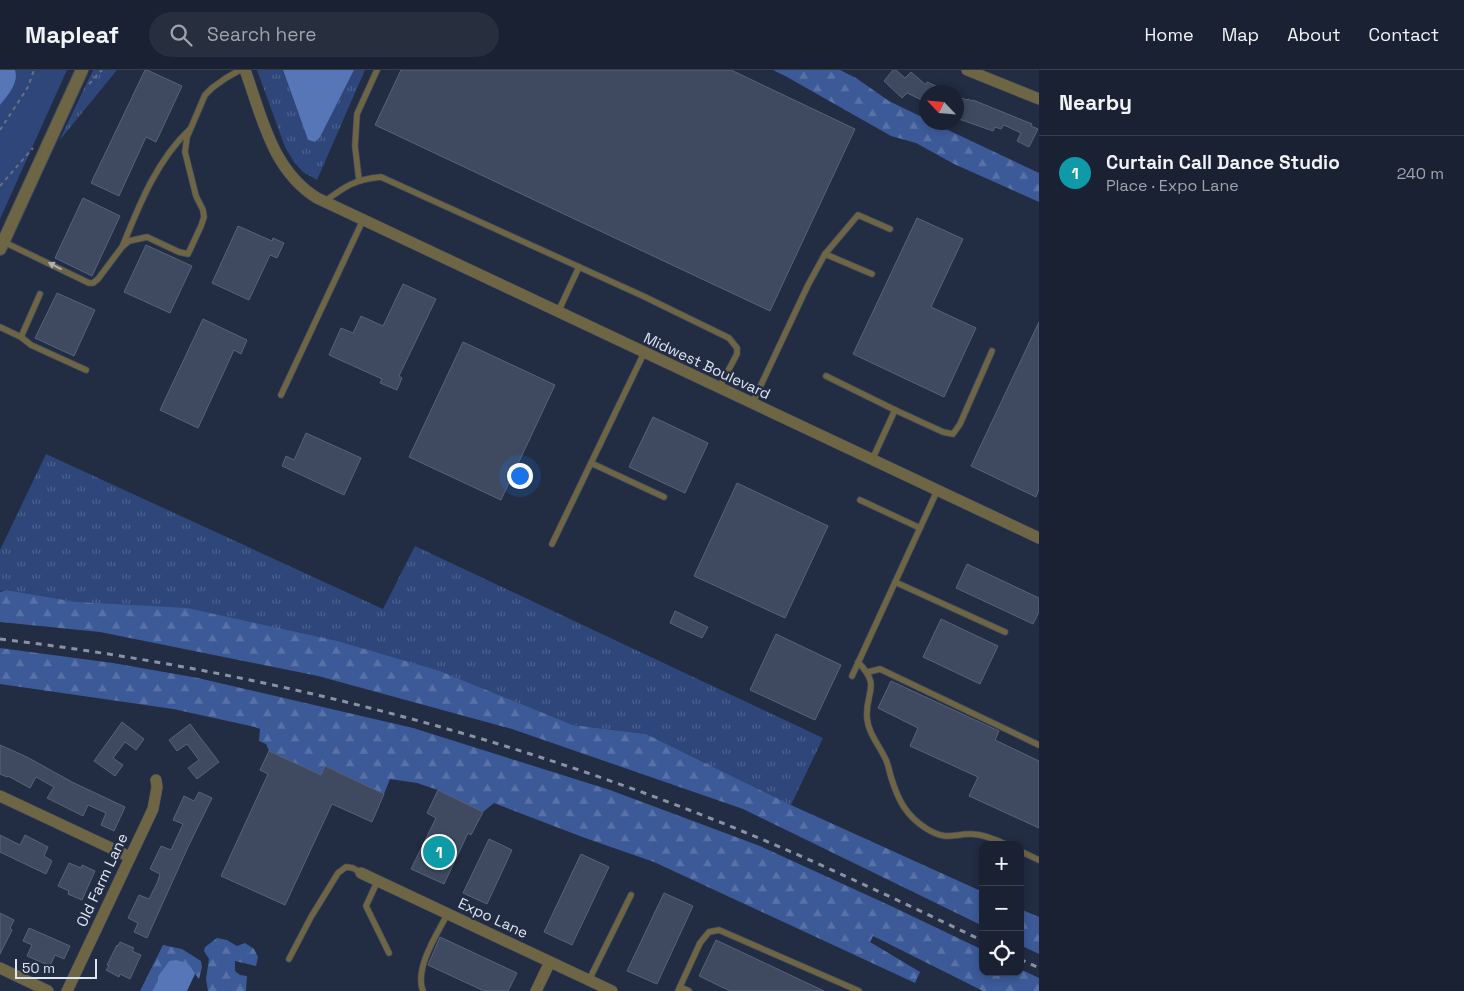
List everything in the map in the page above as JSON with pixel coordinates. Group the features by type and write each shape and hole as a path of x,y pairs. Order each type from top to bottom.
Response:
{"street":[{"path":"2,246 82,70"},
{"name":"Midwest Boulevard","path":"245,70 269,138 279,160 297,183 324,202 1039,538"},
{"path":"967,70 1039,99"},
{"name":"Old Farm Lane","path":"66,991 153,809 157,787 156,780"},
{"path":"0,796 130,857"},
{"name":"Expo Lane","path":"361,872 612,991"},
{"path":"536,991 550,962"},
{"path":"0,968 48,991"}],"lane":[{"path":"2,246 89,283 93,283 98,279 122,247 129,241 147,237 186,255 188,254 204,217 203,210 196,196 185,152 188,137 205,96 212,88 240,70"},
{"path":"359,180 355,146 356,114 377,70"},
{"path":"122,247 134,217 160,164 176,141 192,126"},
{"path":"324,202 344,187 359,180 381,177 579,267 729,338 736,348 737,354 720,388"},
{"path":"752,404 808,285 825,254 858,215 890,229"},
{"path":"281,395 363,220"},
{"path":"825,254 872,274"},
{"path":"558,312 579,267"},
{"path":"21,337 40,294"},
{"path":"0,327 21,337 31,345 86,370"},
{"path":"826,376 943,432 953,434 960,424 992,351"},
{"path":"552,544 644,353"},
{"path":"872,460 896,410"},
{"path":"591,463 664,497"},
{"path":"852,676 938,491"},
{"path":"860,500 920,528"},
{"path":"895,582 1005,632"},
{"path":"858,662 868,672 872,680 867,719 870,732 885,757 897,795 903,807 917,821 938,834 949,837 972,834 999,841"},
{"path":"868,672 880,669 1039,745"},
{"path":"1024,853 1039,860"},
{"path":"289,959 311,917 338,873 346,867 361,872"},
{"path":"378,880 366,906 389,953"},
{"path":"589,980 631,894"},
{"path":"423,991 420,978 422,966 448,914"},
{"path":"689,991 679,989 700,943 709,932 719,930 859,991"}],"path":[{"path":"0,130 28,88 34,70"}],"green space":[{"path":"0,70 67,70 0,219"},
{"path":"93,70 117,70 59,141"},
{"path":"257,70 283,70 308,140 315,142 320,136 354,70 365,70 317,180 303,172 285,147"},
{"path":"773,70 840,70 856,78 889,101 919,116 919,130 948,130 1039,173 1039,202 954,164 916,143 891,136"},
{"path":"46,454 383,609 415,546 823,738 791,805 646,734 573,725 440,671 77,602 6,590 0,591 0,550"},
{"path":"6,590 77,602 187,608 337,641 440,671 573,725 646,734 791,805 979,890 979,924 743,809 512,729 318,676 100,632 0,622 0,592"},
{"path":"0,648 113,663 198,678 413,728 610,790 760,846 979,948 979,976 1024,976 1024,971 1039,978 1039,991 983,991 873,936 870,942 920,972 915,983 654,862 494,803 483,812 438,790 417,783 390,779 384,794 326,766 321,775 269,751 266,744 259,741 260,729 255,727 173,709 0,684"},
{"path":"1024,911 1039,917 1039,954 1024,947"},
{"path":"217,938 227,940 237,946 245,943 254,949 258,957 256,966 235,961 235,971 240,975 247,976 246,991 208,991 206,979 209,959 204,951 205,947"},
{"path":"163,945 182,949 201,961 202,967 199,979 192,968 169,961 158,976 152,991 140,991"}],"shaded area":[{"path":"0,70 15,70 16,75 12,89 0,105"},
{"path":"283,70 354,70 320,137 315,142 308,140"},
{"path":"176,960 188,964 195,974 187,991 152,991 158,976 169,961"}],"building":[{"path":"145,70 182,86 156,142 146,137 119,196 91,183"},
{"path":"401,70 731,70 855,129 770,311 375,125"},
{"path":"893,70 896,70 905,78 911,72 926,85 919,85 919,99 907,93 902,98 884,81"},
{"path":"964,99 973,100 1032,124 1031,126 1038,129 1029,147 1017,141 1021,133 1004,125 1001,129 995,127 993,131 964,121"},
{"path":"83,198 120,216 92,276 55,258"},
{"path":"917,218 963,239 931,307 976,328 944,397 853,354"},
{"path":"238,226 272,241 273,238 284,243 277,258 270,255 249,300 212,283"},
{"path":"146,245 192,266 170,313 124,292"},
{"path":"403,284 436,299 399,376 402,378 397,390 380,383 382,379 329,355 341,328 353,333 361,316 383,326"},
{"path":"57,293 95,310 74,356 35,338"},
{"path":"203,319 247,340 241,354 234,350 198,428 160,410"},
{"path":"1039,322 1039,489 1036,497 971,466"},
{"path":"463,342 555,385 501,500 409,457"},
{"path":"653,417 708,443 685,493 629,467"},
{"path":"306,433 361,458 344,495 282,466 286,456 294,460"},
{"path":"737,483 828,526 785,618 694,576"},
{"path":"967,564 1039,598 1039,612 1033,624 956,588"},
{"path":"675,611 708,627 702,638 670,623"},
{"path":"941,619 998,646 980,684 923,657"},
{"path":"776,634 841,665 815,720 750,690"},
{"path":"891,681 999,731 995,740 1039,761 1039,828 969,796 978,777 910,746 918,728 878,708"},
{"path":"122,722 144,739 136,750 125,742 113,758 123,765 115,776 94,761"},
{"path":"190,724 219,762 197,779 188,768 199,760 187,744 177,751 169,740"},
{"path":"0,745 125,807 114,831 101,825 106,813 88,805 83,816 47,798 54,787 36,777 30,788 8,776 0,774"},
{"path":"269,751 321,775 325,766 384,794 372,822 332,804 285,905 221,876 268,774 260,770"},
{"path":"438,790 483,812 471,835 468,833 444,884 411,869 436,818 427,813"},
{"path":"199,792 212,798 147,938 134,932 138,923 128,918 139,895 149,899 157,883 160,874 150,869 161,846 171,850 183,824 173,820 184,796 194,801"},
{"path":"0,835 20,845 25,835 48,847 44,856 52,861 46,874 0,852"},
{"path":"489,839 512,850 487,904 463,893"},
{"path":"581,854 609,867 572,945 544,932"},
{"path":"69,863 81,868 82,865 95,871 82,900 68,894 69,891 58,886"},
{"path":"664,893 693,906 657,984 627,971"},
{"path":"0,913 14,920 10,928 12,930 0,954"},
{"path":"29,928 70,946 64,959 55,955 50,966 27,956 32,945 23,941"},
{"path":"440,937 517,973 508,991 484,991 428,965"},
{"path":"716,940 824,991 730,991 699,976"},
{"path":"120,942 134,948 132,951 141,955 130,979 120,974 119,977 106,970"}],"railway":[{"path":"0,639 94,652 282,687 375,709 467,735 558,763 737,829 830,869 979,939"},
{"path":"1024,961 1039,968"}],"place":[{"name":"Curtain Call Dance Studio","path":"439,852"}]}
